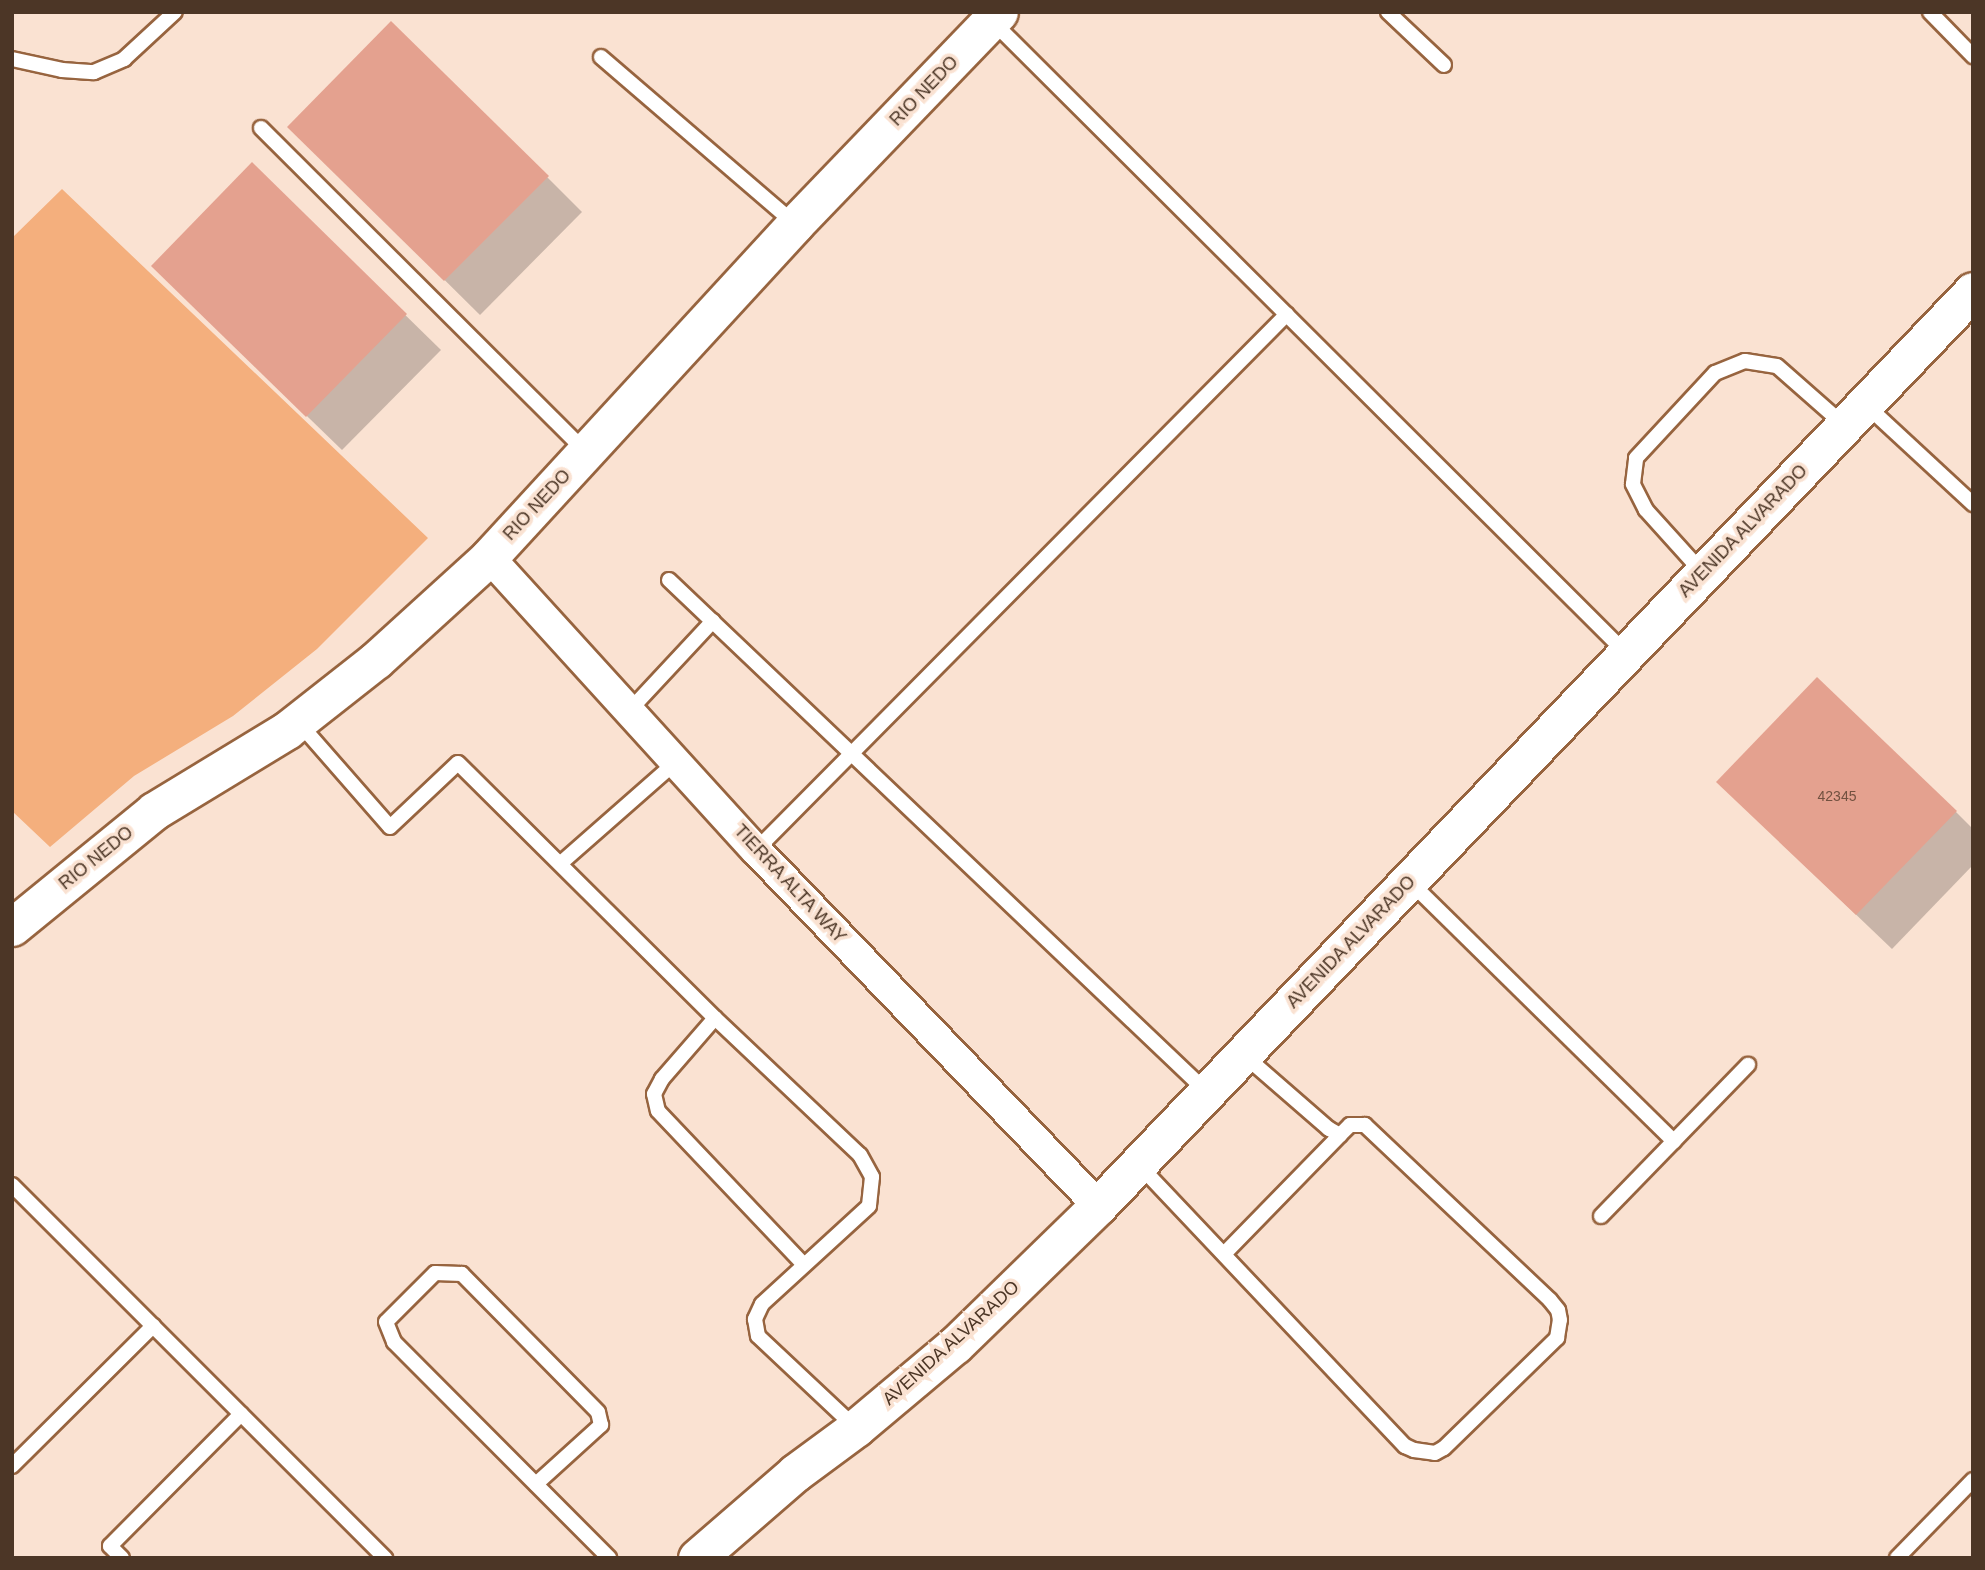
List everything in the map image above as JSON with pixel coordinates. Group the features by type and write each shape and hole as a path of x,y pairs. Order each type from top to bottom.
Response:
{"street":[{"name":"RIO NEDO","path":"12,927 154,811 298,722 376,660 489,557 991,15"},
{"name":"AVENIDA ALVARADO","path":"697,1558 795,1473 856,1428 955,1345 1098,1206 1973,291"},
{"name":"TIERRA ALTA WAY","path":"489,557 756,849 1098,1206"}],"lane":[{"path":"12,59 62,70 94,72 124,59 175,12"},
{"path":"1388,12 1444,65"},
{"path":"1930,12 1973,56"},
{"path":"991,15 1626,653"},
{"path":"601,57 795,224"},
{"path":"261,128 587,453"},
{"path":"756,849 1287,314"},
{"path":"1703,573 1646,510 1633,484 1636,457 1716,373 1745,360 1777,366 1854,415 1973,504"},
{"path":"669,580 853,752 1207,1092"},
{"path":"629,711 713,621"},
{"path":"298,722 390,827 458,763 715,1018 860,1155 872,1177 869,1206 762,1304 755,1318 758,1336 856,1428"},
{"path":"561,863 676,762"},
{"path":"1409,881 1674,1141"},
{"path":"715,1018 662,1079 654,1094 658,1111 803,1264"},
{"path":"1243,1054 1318,1122 1340,1135"},
{"path":"1601,1216 1748,1065"},
{"path":"1139,1164 1405,1446 1414,1450 1435,1452 1444,1448 1558,1338 1558,1310 1550,1300 1365,1125 1350,1125 1224,1254"},
{"path":"12,1185 385,1558"},
{"path":"536,1484 601,1426 598,1412 463,1274 435,1273 386,1322 394,1342 609,1558"},
{"path":"12,1466 153,1326"},
{"path":"122,1558 110,1546 241,1414"},
{"path":"1897,1558 1973,1480"}],"shaded area":[{"path":"62,189 428,538 317,649 233,716 134,776 50,847 12,811 12,238"}],"building":[{"path":"391,21 549,176 444,281 287,127"},
{"path":"252,162 407,314 306,417 151,266"},
{"path":"1817,677 1957,811 1856,915 1716,782"}]}
